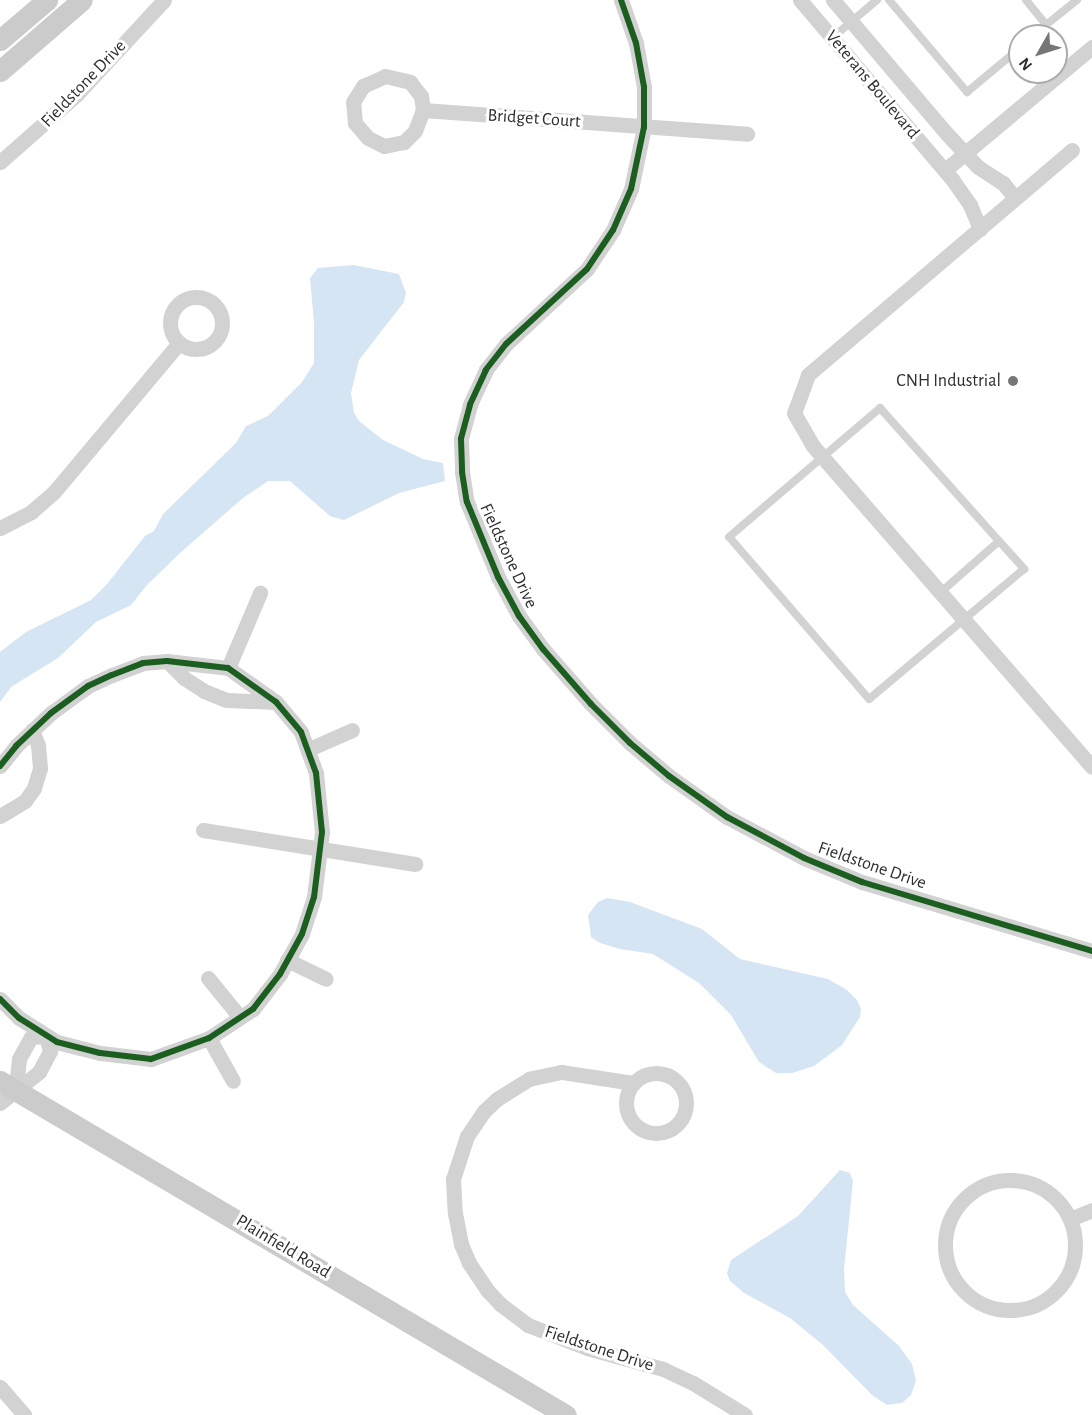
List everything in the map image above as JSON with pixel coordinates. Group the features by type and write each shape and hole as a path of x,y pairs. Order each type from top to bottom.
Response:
{"main road":[{"path":"0,40 46,0"},
{"path":"0,70 82,0"},
{"name":"Plainfield Road","path":"8,1085 566,1415"}],"street":[{"name":"Fieldstone Drive","path":"0,162 77,94 164,0"},
{"name":"Fieldstone Drive","path":"621,0 636,43 644,87 645,127 631,189 602,249 573,284 498,354 486,370 470,405 461,439 462,472 467,502 510,600 543,650 591,704 669,776 727,817 804,858 862,882 1092,951"},
{"name":"Veterans Boulevard","path":"800,0 945,170 970,205 980,229"},
{"name":"Veterans Boulevard","path":"833,0 965,153 978,167 1003,183 1015,198"},
{"path":"945,170 1092,47"},
{"path":"385,76 410,82 421,96 423,110 415,131 404,142 384,146 368,138 355,123 353,102 363,86 385,76"},
{"name":"Bridget Court","path":"423,110 645,127"},
{"path":"645,127 747,134"},
{"path":"1072,150 808,375 794,412 823,457 1092,767"},
{"path":"0,528 31,512 54,492 179,344"},
{"path":"228,668 260,593"},
{"path":"166,661 184,678 204,691 226,700 276,702"},
{"path":"0,766 32,730 88,686 143,663 166,661 228,668 276,702 301,732 309,749 321,799 320,850 314,897 302,934 253,1009 209,1038 151,1059 100,1053 57,1042 19,1018 0,999"},
{"path":"0,816 25,801 34,788 40,768 38,746 32,730"},
{"path":"309,749 352,730"},
{"path":"203,830 416,864"},
{"path":"287,960 326,979"},
{"path":"208,978 240,1016"},
{"path":"0,1103 31,1037 46,1036"},
{"path":"8,1085 39,1072 50,1051 46,1036"},
{"path":"209,1038 233,1082"},
{"name":"Fieldstone Drive","path":"633,1083 625,1100 629,1118 643,1131 662,1134 678,1125 686,1107 683,1089 669,1076 650,1073 633,1083 561,1072 529,1079 496,1099 484,1111 467,1136 453,1179 455,1213 461,1244 469,1263 488,1291 500,1304 528,1326 587,1348 663,1370 701,1387 745,1415"},
{"path":"1018,1180 1039,1187 1057,1200 1070,1220 1075,1239 1073,1260 1066,1279 1053,1294 1035,1305 1015,1310 995,1309 976,1301 960,1287 950,1270 945,1248 948,1225 958,1205 975,1190 995,1181 1018,1180"},
{"path":"1070,1220 1092,1210"},
{"path":"0,1387 24,1415"}],"lane":[{"path":"832,38 877,0"},
{"path":"889,0 967,92 1008,58"},
{"path":"1026,0 1046,24"},
{"path":"1048,24 1077,0"},
{"path":"880,408 1024,569 869,699 729,537 823,457 880,408"},
{"path":"941,592 999,541"}],"water":[{"path":"353,265 399,274 406,293 404,302 359,360 351,393 354,413 359,421 383,440 423,459 443,463 445,481 399,493 344,520 330,516 290,481 268,481 243,498 180,553 147,585 131,605 96,622 58,658 11,687 0,702 0,652 26,632 91,600 107,584 145,536 154,531 163,514 236,443 246,426 268,416 302,382 314,363 314,323 310,278 318,268"},
{"path":"607,898 630,902 702,929 740,959 828,979 847,990 857,1000 861,1009 860,1017 842,1045 814,1066 792,1073 776,1073 759,1062 731,1015 699,983 653,954 620,949 600,943 591,937 588,915 598,902"},
{"path":"840,1170 850,1173 853,1181 844,1269 845,1292 853,1305 899,1346 912,1364 916,1381 911,1395 902,1403 887,1405 872,1395 823,1345 790,1318 744,1293 730,1281 727,1273 731,1260 798,1216"}],"cycle path":[{"path":"621,0 636,43 644,87 644,127 631,189 613,230 587,269 506,344 486,370 470,405 461,439 462,472 467,502 498,577 519,616 543,649 591,704 630,743 669,776 727,817 804,858 862,882 1092,951"},
{"path":"0,766 16,746 51,713 88,686 112,675 143,663 167,661 228,668 276,702 301,732 316,773 322,832 314,897 302,934 280,974 253,1009 209,1038 151,1059 100,1053 57,1042 19,1018 0,999"}],"place":[{"name":"CNH Industrial","path":"1013,381"}]}
